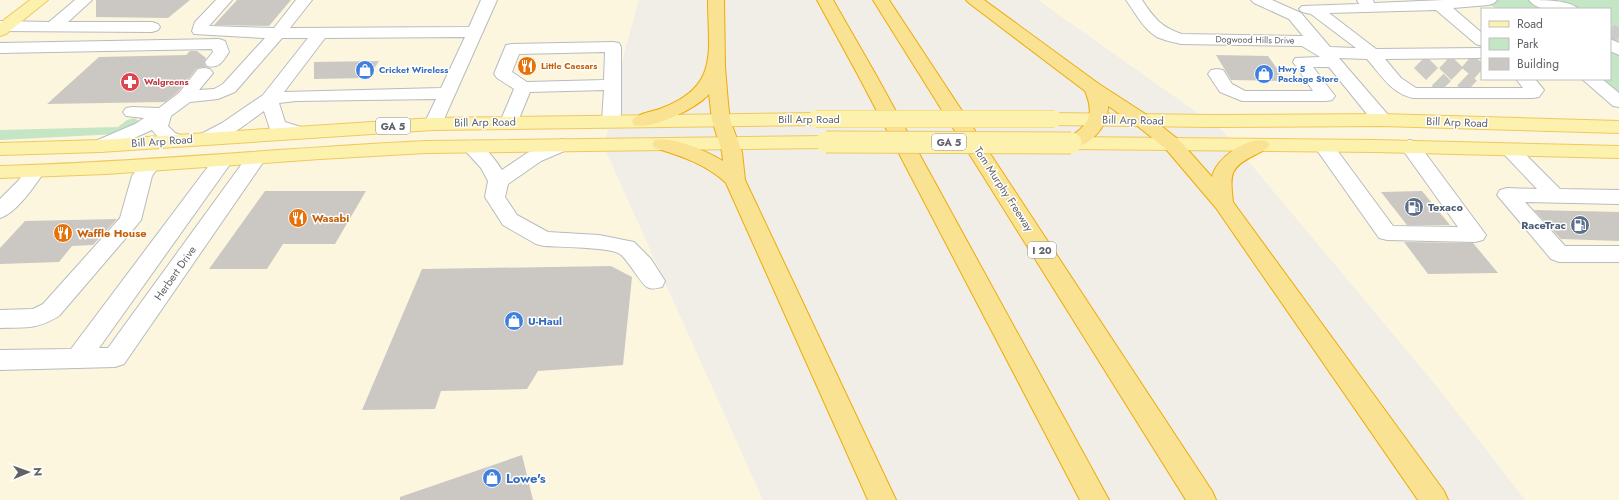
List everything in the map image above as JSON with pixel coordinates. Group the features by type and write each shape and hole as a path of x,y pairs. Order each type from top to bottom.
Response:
{"highway":[{"path":"716,0 716,67 721,120 730,143 735,180 882,500"},
{"path":"825,0 867,75 1095,500"},
{"name":"Tom Murphy Freeway","path":"881,0 1202,500"},
{"path":"974,0 1093,88 1143,121 1172,144 1223,203 1434,500"},
{"path":"640,121 667,113 692,100 707,85 716,67"},
{"path":"1071,143 1084,136 1094,128 1098,120 1100,104 1093,88"},
{"path":"662,144 699,156 714,163 726,171 735,180"},
{"path":"1223,203 1220,185 1221,174 1226,164 1236,156 1260,145"}],"main road":[{"path":"2,27 40,0"},
{"name":"Bill Arp Road","path":"0,149 100,146 433,124 509,122 816,119 1054,119 1143,121 1382,120 1619,127"},
{"name":"Bill Arp Road","path":"0,172 150,165 373,149 471,146 826,142 1071,143 1410,146 1619,152"}],"street":[{"path":"53,26 84,0"},
{"path":"224,0 201,24 200,31 278,33 475,32"},
{"path":"185,97 218,94 230,88 278,33 304,0"},
{"path":"433,124 489,0"},
{"name":"Dogwood Hills Drive","path":"1134,0 1147,19 1162,34 1175,37 1206,40 1274,39 1305,41 1330,57 1382,120"},
{"path":"1260,0 1295,16 1330,57"},
{"path":"1482,0 1495,8"},
{"path":"1282,9 1315,9 1367,4 1440,5 1489,0"},
{"path":"1537,0 1550,8"},
{"path":"1555,0 1569,8"},
{"path":"1440,5 1481,40"},
{"path":"1315,9 1326,20 1357,41 1372,54 1399,85 1406,90 1420,94 1475,90 1500,90 1533,93 1535,90 1526,80"},
{"path":"2,27 152,27"},
{"path":"208,138 229,127 269,99 320,33"},
{"path":"0,48 219,44 221,52 185,97 142,128 100,146"},
{"path":"610,121 612,105 613,47 512,49 503,74 523,87 612,85"},
{"path":"1217,74 1226,88 1242,96 1326,96 1301,62 1330,57 1372,54 1416,58 1452,57 1481,53"},
{"path":"1592,80 1619,102"},
{"path":"509,122 523,87"},
{"path":"269,99 296,96 447,93"},
{"path":"1242,96 1258,121"},
{"path":"1314,96 1331,120"},
{"path":"269,99 277,125 298,132"},
{"path":"132,112 163,114"},
{"path":"163,114 159,126 168,137 176,140"},
{"path":"498,181 534,157 562,145"},
{"path":"471,146 489,165 498,181 495,197 510,220 544,239 599,242 626,247 643,265 654,280"},
{"path":"1324,146 1386,233 1475,235 1410,146"},
{"path":"1510,150 1555,196"},
{"name":"Herbert Drive","path":"0,360 115,357 256,158"},
{"path":"78,358 223,160"},
{"path":"0,319 37,318 51,310 130,220 142,176 150,165"},
{"path":"0,211 26,185 35,171"},
{"path":"1619,197 1507,195 1559,254 1619,254"}],"shaded area":[{"path":"0,0 639,0 624,54 604,147 763,500 0,500"},
{"path":"1038,0 1482,0 1495,8 1481,8 1481,80 1592,80 1619,101 1619,500 1525,500 1439,389 1223,131"}],"green space":[{"path":"1482,0 1619,0 1619,101 1592,80 1611,80 1611,8 1495,8"},
{"path":"134,118 139,121 136,127 118,134 0,140 0,130 118,127 127,120"}],"building":[{"path":"96,0 190,0 168,18 96,17"},
{"path":"237,0 291,0 269,26 214,25"},
{"name":"Walgreens","path":"190,51 197,51 206,58 204,63 206,67 197,68 178,92 165,102 47,104 99,57 186,55"},
{"name":"Hwy 5 Package Store","path":"1216,55 1268,56 1286,81 1231,80"},
{"path":"379,61 368,78 314,79 314,62"},
{"name":"Wasabi","path":"265,191 366,191 335,244 283,244 267,269 209,269"},
{"name":"Texaco","path":"1422,191 1450,225 1407,225 1381,192"},
{"name":"RaceTrac","path":"1534,210 1619,212 1619,241 1561,239"},
{"name":"Waffle House","path":"117,219 93,245 72,246 59,262 0,264 0,248 25,221"},
{"path":"1404,242 1473,243 1498,273 1428,274"},
{"name":"U-Haul","path":"611,266 632,277 623,365 538,371 527,389 441,391 435,409 362,410 422,269"},
{"name":"Lowe's","path":"522,455 533,500 400,500 400,497"}],"tunnel":[{"path":"1611,33 1619,37"},
{"path":"1467,61 1481,73"},
{"path":"1420,62 1445,87"},
{"path":"1445,62 1471,87"}],"place":[{"name":"Little Caesars","path":"527,66"},
{"name":"Cricket Wireless","path":"365,70"},
{"name":"Hwy 5 Package Store","path":"1264,74"},
{"name":"Walgreens","path":"130,82"},
{"name":"Texaco","path":"1414,207"},
{"name":"Wasabi","path":"298,218"},
{"name":"RaceTrac","path":"1580,225"},
{"name":"Waffle House","path":"63,233"},
{"name":"U-Haul","path":"514,321"},
{"name":"Lowe's","path":"492,478"}]}
